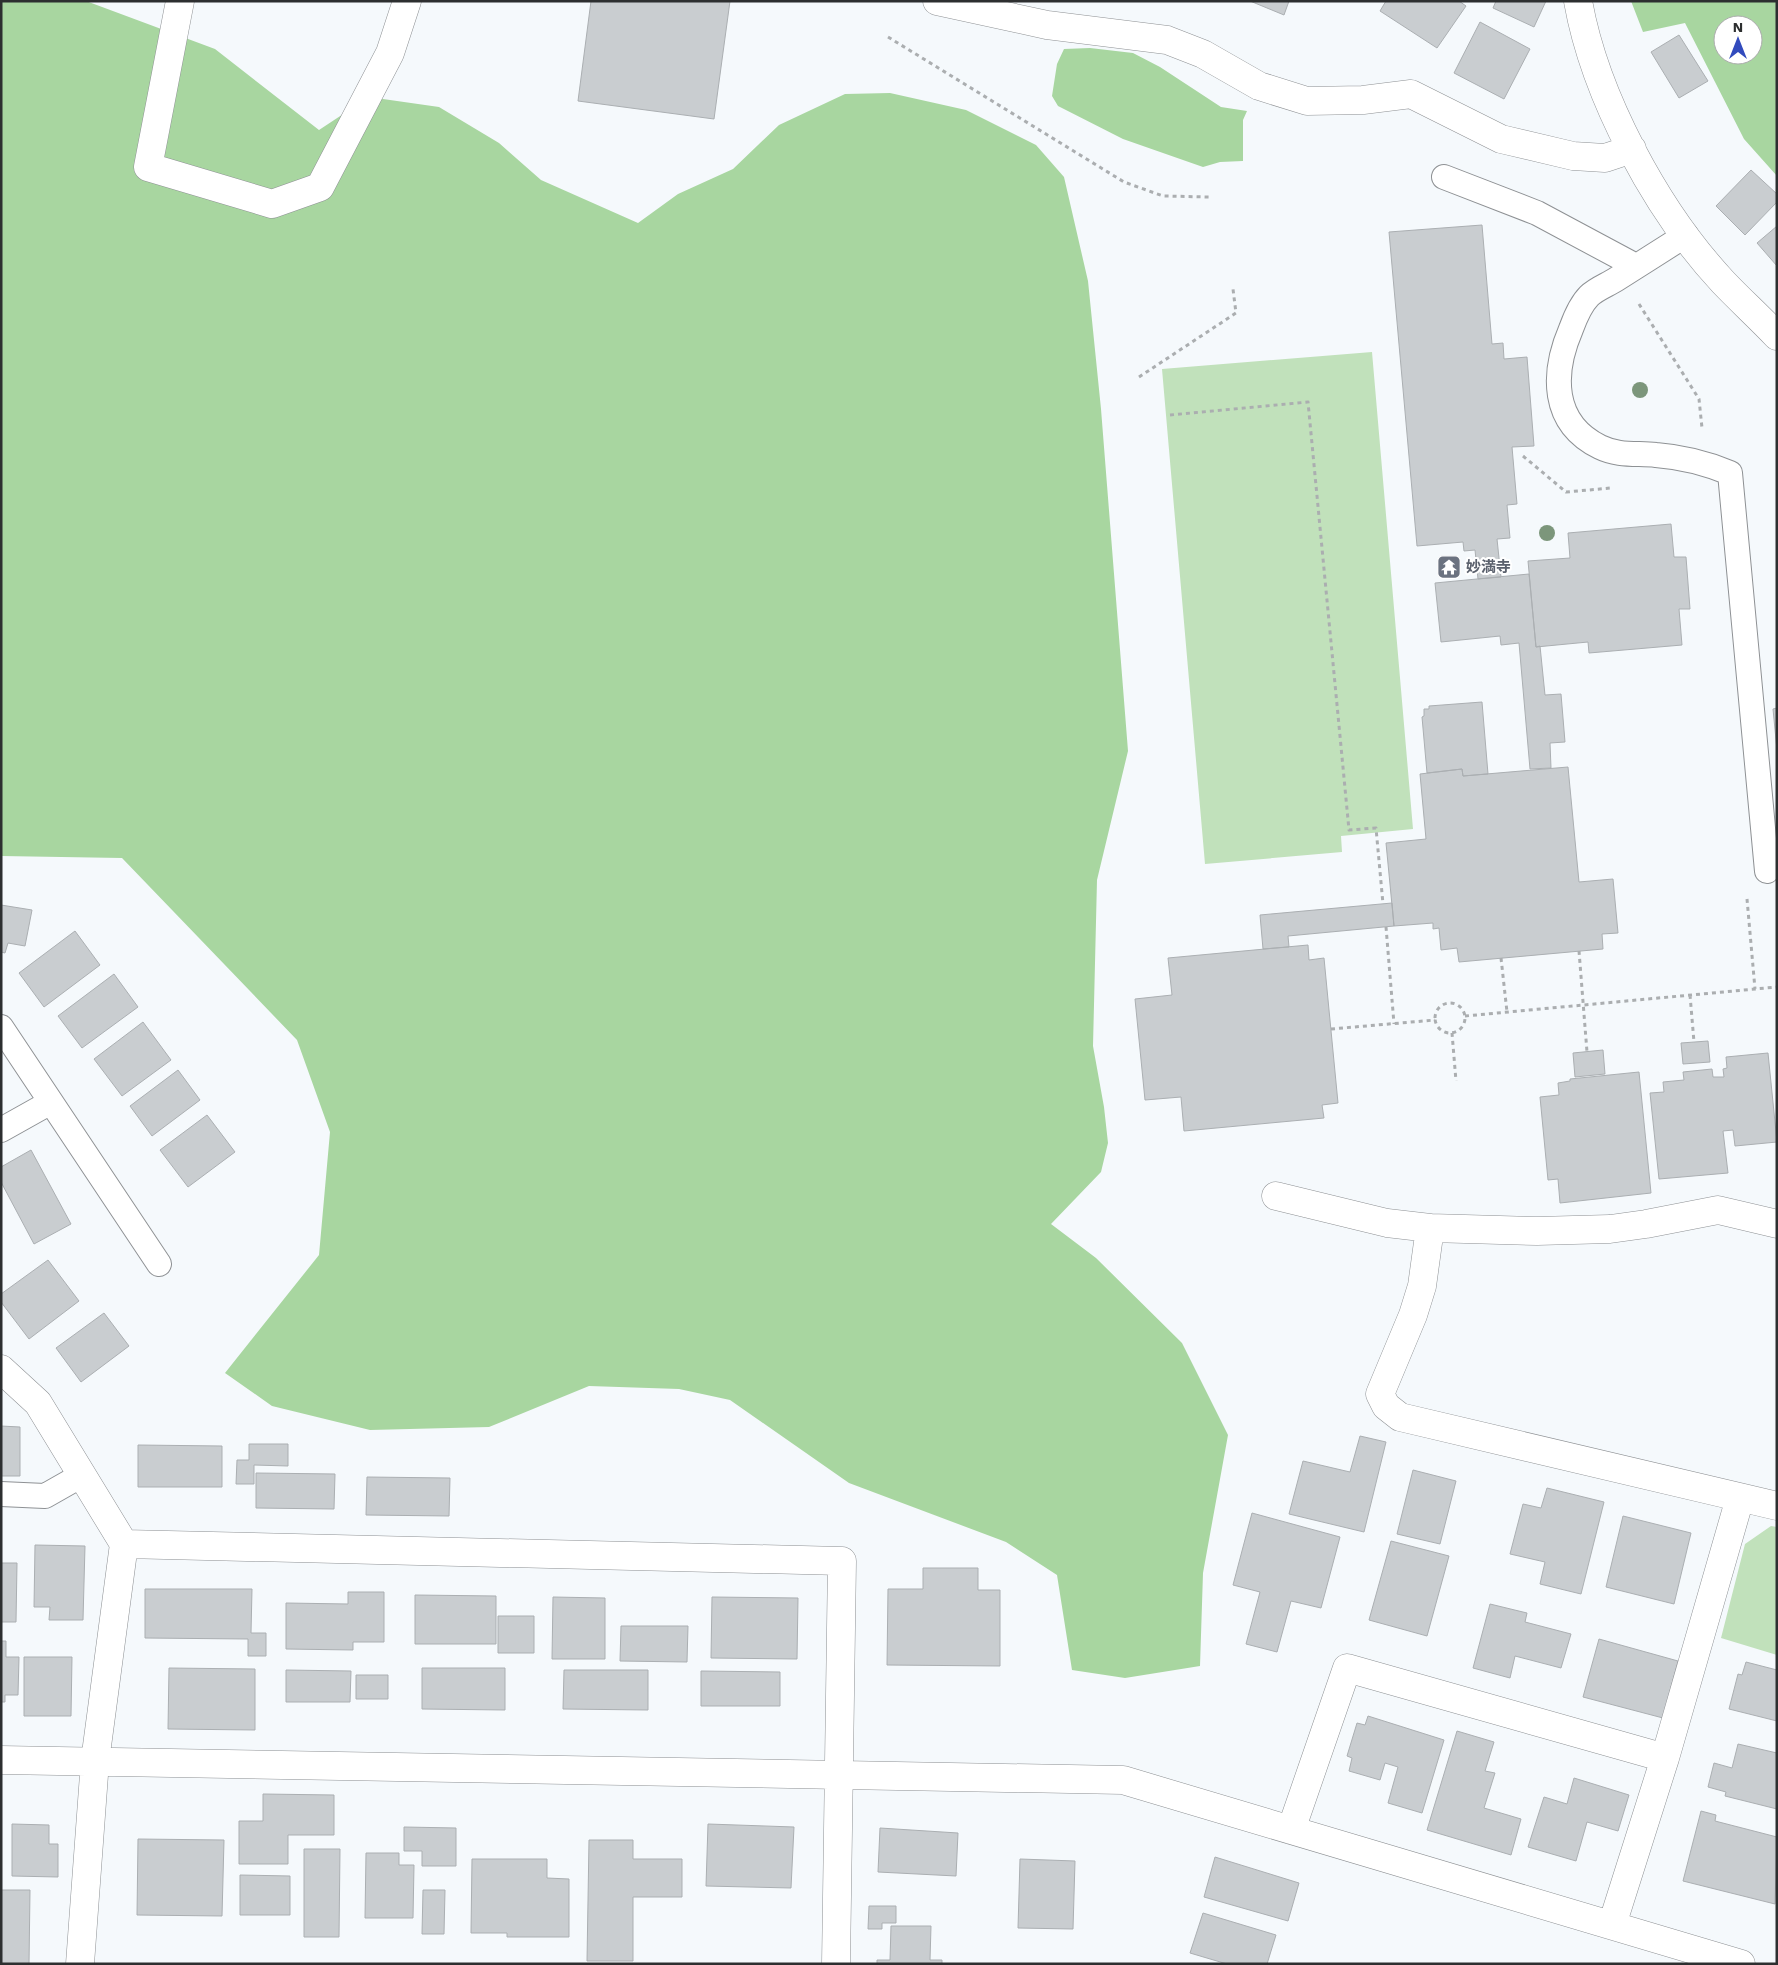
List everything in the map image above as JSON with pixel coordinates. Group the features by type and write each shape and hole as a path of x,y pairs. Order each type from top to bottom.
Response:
{"street":[{"path":"180,1 148,167 272,204 320,187 390,54 407,1"},
{"path":"1578,1 1588,46 1610,104 1632,149 1668,211 1723,282 1777,336"},
{"path":"946,2 1047,25 1167,40 1203,54 1259,86 1307,101 1363,100 1410,94 1502,140 1573,156 1605,158 1632,149"},
{"path":"1276,1196 1387,1223 1430,1228 1537,1231 1610,1229 1718,1210 1777,1224"},
{"path":"1430,1228 1426,1262 1413,1315 1380,1394 1386,1406 1400,1417 1777,1506"},
{"path":"1,1369 38,1403 124,1544 95,1761 80,1964"},
{"path":"1612,1925 1665,1758 1740,1498"},
{"path":"124,1544 842,1560 836,1964"},
{"path":"1291,1830 1347,1668 1665,1758"},
{"path":"1,1760 1123,1780 1741,1964"}],"lane":[{"path":"1444,177 1537,213 1629,271"},
{"path":"1686,235 1590,296 1574,321 1560,364 1558,379 1560,398 1572,423 1585,437 1600,447 1628,454 1679,458 1705,464 1730,473 1767,871"},
{"path":"1,1027 159,1264"},
{"path":"1,1130 51,1102"},
{"path":"1,1494 45,1496 82,1475"}],"path":[{"path":"888,37 1124,182 1163,196 1210,197"},
{"path":"1629,271 1699,399"},
{"path":"1139,377 1236,313 1233,289"},
{"path":"1170,415 1308,402 1348,830 1376,828 1383,904"},
{"path":"1524,456 1566,492"},
{"path":"1386,927 1394,1024"},
{"path":"1578,951 1587,1052"},
{"path":"1502,958 1507,1012"},
{"path":"1465,1016 1777,987"},
{"path":"1690,995 1694,1042"},
{"path":"1448,1003 1457,1005 1465,1016 1462,1027 1452,1033 1441,1030 1435,1020 1437,1011 1448,1003"},
{"path":"1331,1029 1435,1020"},
{"path":"1452,1033 1456,1081"}],"green space":[{"path":"1,1 86,1 215,49 319,130 369,97 439,107 499,143 541,180 638,223 678,194 733,169 779,125 845,94 890,93 966,110 1036,145 1064,177 1088,281 1101,409 1128,751 1097,880 1093,1046 1104,1107 1108,1143 1101,1172 1051,1224 1096,1258 1182,1343 1228,1435 1203,1573 1200,1666 1125,1678 1072,1670 1057,1575 1006,1542 849,1483 730,1400 679,1389 589,1386 489,1427 370,1430 272,1406 225,1373 319,1255 330,1132 297,1040 122,858 1,856"},
{"path":"1631,1 1777,1 1777,176 1744,139 1685,23 1643,32"},
{"path":"1090,48 1133,53 1160,67 1221,107 1247,111 1243,120 1243,161 1220,162 1203,167 1123,139 1058,106 1052,96 1057,64 1064,49"},
{"path":"1372,352 1413,829 1341,836 1342,852 1205,864 1162,369"},
{"path":"1771,1526 1777,1527 1777,1655 1721,1638 1745,1544"}],"building":[{"path":"591,1 730,1 714,119 578,101"},
{"path":"1250,1 1289,1 1284,15"},
{"path":"1386,1 1459,1 1466,6 1437,48 1380,11"},
{"path":"1496,1 1546,1 1534,27 1493,8"},
{"path":"1480,22 1530,49 1504,99 1454,73"},
{"path":"1679,35 1708,81 1679,98 1651,52"},
{"path":"1751,170 1777,194 1777,202 1745,235 1716,206"},
{"path":"1482,225 1492,344 1503,343 1504,359 1527,357 1534,446 1512,447 1517,504 1507,505 1510,538 1497,539 1501,577 1478,579 1475,550 1464,551 1463,542 1417,546 1389,232"},
{"path":"1777,226 1777,266 1757,243"},
{"path":"1671,524 1674,557 1686,557 1690,609 1679,609 1682,645 1589,653 1588,642 1536,647 1528,561 1570,558 1568,533"},
{"path":"1529,574 1536,647 1540,646 1545,695 1561,694 1565,742 1550,743 1551,768 1530,769 1519,643 1501,645 1500,636 1441,642 1435,583"},
{"path":"1482,702 1488,774 1463,776 1462,769 1427,773 1422,717 1424,716 1424,709 1429,709 1429,706"},
{"path":"1777,708 1777,750 1773,709"},
{"path":"1568,767 1579,882 1613,879 1618,933 1602,934 1603,949 1459,962 1457,948 1441,950 1439,928 1433,929 1433,923 1394,926 1386,843 1426,839 1420,774 1462,769 1463,776"},
{"path":"1392,903 1394,926 1288,936 1289,947 1263,949 1260,915"},
{"path":"1,905 32,910 25,946 8,943 5,953 1,952"},
{"path":"75,931 100,965 44,1007 19,973"},
{"path":"1308,945 1309,960 1324,958 1338,1103 1322,1105 1324,1118 1184,1131 1181,1097 1145,1100 1135,999 1172,995 1168,958"},
{"path":"114,974 138,1007 82,1048 58,1016"},
{"path":"143,1022 171,1060 122,1096 94,1059"},
{"path":"1708,1041 1710,1062 1683,1064 1681,1043"},
{"path":"1603,1050 1605,1074 1575,1077 1573,1053"},
{"path":"1768,1053 1777,1142 1735,1146 1733,1130 1723,1131 1728,1173 1659,1179 1650,1093 1664,1092 1663,1082 1684,1080 1683,1072 1712,1069 1713,1077 1724,1077 1723,1069 1727,1068 1726,1057"},
{"path":"178,1070 200,1100 152,1136 130,1106"},
{"path":"1639,1072 1651,1193 1560,1203 1558,1179 1548,1180 1540,1097 1559,1095 1558,1083 1570,1081 1570,1079"},
{"path":"207,1115 235,1152 188,1187 160,1150"},
{"path":"31,1150 71,1224 34,1244 1,1182 1,1167"},
{"path":"48,1260 79,1301 29,1339 1,1302 1,1294"},
{"path":"104,1313 129,1346 81,1382 56,1348"},
{"path":"1,1426 20,1427 20,1476 1,1476"},
{"path":"1360,1436 1386,1442 1364,1532 1289,1514 1303,1461 1350,1472"},
{"path":"249,1444 288,1444 288,1466 254,1465 254,1484 236,1484 237,1460 249,1460"},
{"path":"138,1445 222,1446 222,1487 138,1487"},
{"path":"1413,1470 1456,1481 1440,1544 1397,1534"},
{"path":"256,1473 335,1474 334,1509 256,1508"},
{"path":"367,1477 450,1478 449,1516 366,1515"},
{"path":"1547,1488 1604,1502 1581,1594 1540,1584 1545,1562 1510,1554 1523,1504 1541,1508"},
{"path":"1252,1513 1340,1537 1321,1608 1291,1601 1277,1652 1246,1644 1260,1592 1233,1585"},
{"path":"1623,1516 1691,1533 1674,1604 1606,1587"},
{"path":"1391,1541 1449,1556 1427,1636 1369,1620"},
{"path":"35,1545 85,1546 83,1620 49,1620 50,1607 34,1607"},
{"path":"1,1563 17,1563 16,1622 1,1622"},
{"path":"923,1568 978,1568 978,1590 1000,1590 1000,1666 887,1665 888,1589 923,1589"},
{"path":"145,1589 252,1589 251,1633 266,1633 266,1656 248,1656 248,1639 145,1638"},
{"path":"348,1592 384,1592 384,1642 353,1642 353,1650 286,1649 286,1603 348,1604"},
{"path":"415,1595 496,1596 496,1644 415,1644"},
{"path":"553,1597 605,1598 605,1659 552,1659"},
{"path":"712,1597 798,1598 797,1659 711,1658"},
{"path":"1490,1604 1527,1613 1525,1622 1571,1634 1561,1668 1515,1656 1510,1678 1473,1668"},
{"path":"498,1616 534,1616 534,1653 498,1653"},
{"path":"621,1626 688,1626 687,1662 620,1661"},
{"path":"1599,1639 1678,1661 1663,1718 1583,1697"},
{"path":"1,1641 6,1641 6,1657 19,1657 18,1695 5,1695 5,1702 1,1702"},
{"path":"24,1657 72,1657 71,1716 24,1716"},
{"path":"1746,1662 1777,1670 1777,1721 1729,1709 1738,1674 1742,1675"},
{"path":"169,1668 255,1669 255,1730 168,1729"},
{"path":"422,1668 505,1668 505,1710 422,1709"},
{"path":"286,1670 351,1671 350,1702 286,1702"},
{"path":"564,1670 648,1670 648,1710 563,1709"},
{"path":"701,1671 780,1672 780,1706 701,1706"},
{"path":"356,1675 388,1675 388,1699 356,1699"},
{"path":"1368,1716 1444,1740 1422,1813 1388,1803 1398,1767 1385,1763 1380,1780 1349,1771 1352,1758 1347,1756 1357,1723 1365,1725"},
{"path":"1457,1731 1494,1742 1485,1771 1495,1773 1484,1808 1521,1819 1511,1855 1427,1830"},
{"path":"1738,1744 1777,1753 1777,1809 1725,1796 1726,1792 1708,1787 1714,1763 1732,1768"},
{"path":"1574,1778 1629,1795 1618,1831 1587,1822 1576,1861 1528,1847 1544,1797 1567,1804"},
{"path":"263,1794 334,1795 334,1835 288,1835 288,1864 239,1864 239,1821 263,1821"},
{"path":"1701,1811 1716,1815 1715,1821 1777,1837 1775,1904 1683,1881"},
{"path":"12,1824 49,1825 49,1844 58,1844 58,1877 12,1876"},
{"path":"708,1824 794,1827 791,1888 706,1886"},
{"path":"404,1827 456,1828 456,1866 422,1866 422,1851 404,1851"},
{"path":"880,1828 958,1833 956,1876 878,1872"},
{"path":"138,1839 224,1840 222,1916 137,1915"},
{"path":"589,1840 633,1840 633,1859 682,1859 682,1897 633,1897 633,1961 587,1961"},
{"path":"304,1849 340,1849 339,1937 304,1937"},
{"path":"366,1853 399,1853 399,1865 414,1865 413,1918 365,1918"},
{"path":"1215,1857 1299,1883 1288,1921 1204,1897"},
{"path":"472,1859 547,1859 547,1878 569,1879 569,1937 507,1937 507,1933 471,1933"},
{"path":"1020,1859 1075,1861 1073,1929 1018,1928"},
{"path":"240,1875 290,1876 290,1915 240,1915"},
{"path":"1,1890 30,1890 29,1964 1,1964"},
{"path":"423,1890 445,1890 444,1934 422,1934"},
{"path":"869,1906 896,1906 896,1923 882,1923 882,1929 868,1929"},
{"path":"1203,1913 1276,1935 1267,1964 1227,1964 1190,1953"},
{"path":"891,1926 931,1926 930,1960 942,1960 942,1964 877,1964 877,1960 890,1960"}],"place":[{"name":"妙満寺","path":"1449,567"}]}
